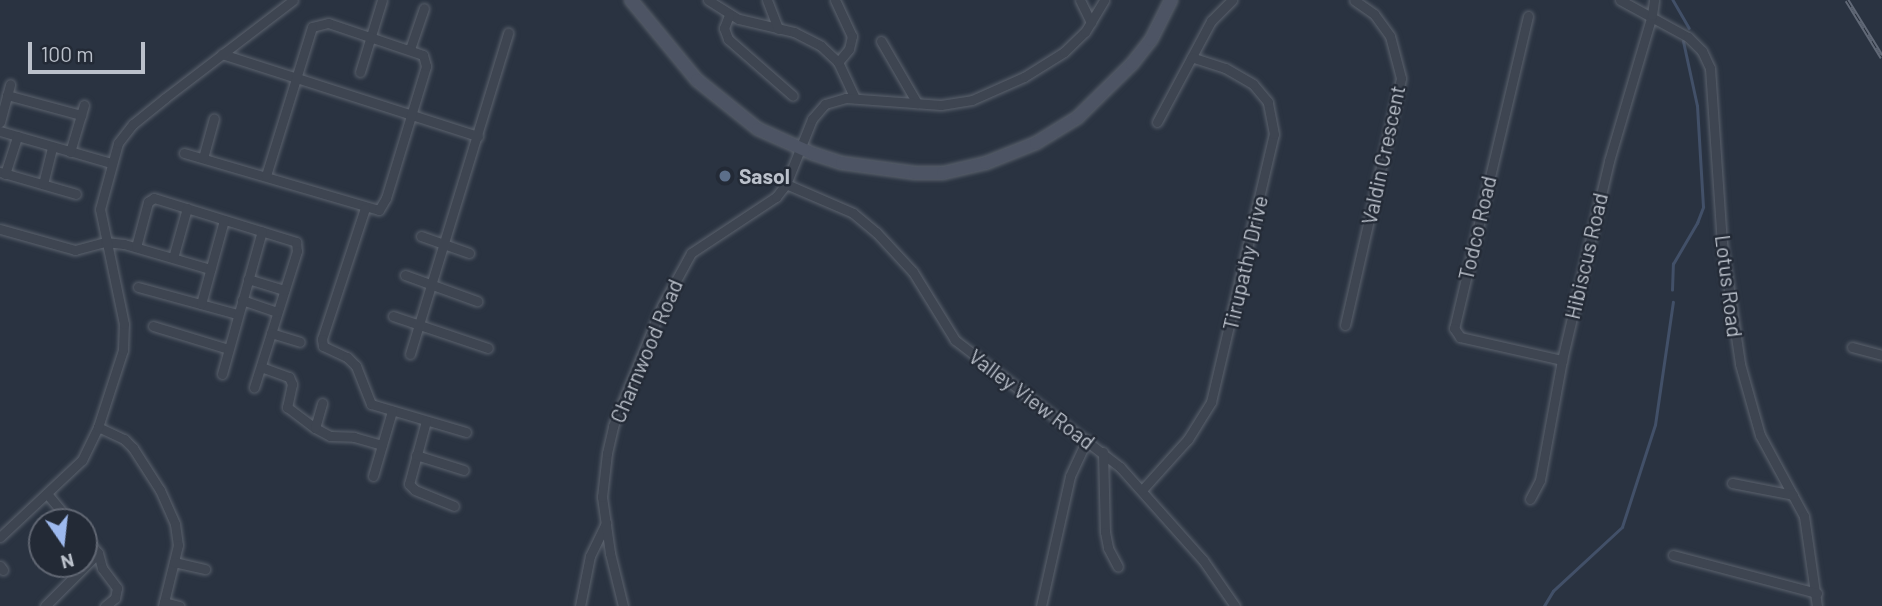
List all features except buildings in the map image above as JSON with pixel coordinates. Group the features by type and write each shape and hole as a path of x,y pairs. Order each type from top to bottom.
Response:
{"main road":[{"path":"631,0 715,97 758,129 842,163 915,173 965,169 1010,154 1054,133 1105,93 1151,40 1171,0"}],"street":[{"path":"0,537 48,495 82,460 98,428 123,350 124,333 100,209 118,143 133,124 293,0"},
{"path":"360,72 382,0"},
{"path":"708,0 729,15 802,35 821,46 838,62 855,98"},
{"path":"767,0 778,29"},
{"path":"835,0 852,36 849,49 838,62"},
{"path":"1080,0 1091,23"},
{"name":"Charnwood Road","path":"622,606 606,523 603,482 613,426 662,306 691,253 761,209 786,184 820,107 833,100 855,98 961,104 990,93 1048,64 1076,42 1104,0"},
{"path":"1157,122 1211,21 1232,0"},
{"name":"Valdin Crescent","path":"1345,325 1401,78 1390,36 1374,13 1354,0"},
{"name":"Lotus Road","path":"1620,0 1652,15 1688,37 1702,51 1710,68 1722,243 1740,364 1760,435 1793,495 1807,528 1817,606"},
{"name":"Hibiscus Road","path":"1530,499 1540,480 1562,360 1609,161 1652,15 1654,0"},
{"path":"410,49 424,8"},
{"path":"729,15 724,28 728,39 793,96"},
{"name":"Todco Road","path":"1528,16 1454,328 1460,337 1562,360"},
{"path":"184,153 376,211 382,208 411,114 426,62 423,55 328,23 317,24 308,31 266,176"},
{"path":"410,354 508,33"},
{"path":"881,41 917,103"},
{"path":"222,54 478,136"},
{"name":"Tirupathy Drive","path":"1142,490 1188,439 1211,402 1274,134 1268,102 1253,83 1225,68 1192,57"},
{"path":"0,122 10,83"},
{"path":"8,95 82,110 70,152"},
{"path":"204,158 214,118"},
{"path":"0,131 111,163"},
{"path":"17,136 3,173 76,194"},
{"path":"43,184 52,147"},
{"name":"Valley View Road","path":"786,184 863,220 913,272 948,330 965,350 1103,452 1142,490 1218,578 1235,606"},
{"path":"136,247 152,198 293,240 297,245 254,387"},
{"path":"173,258 187,208"},
{"path":"365,208 322,342 326,350 346,357 356,366 371,404 466,432"},
{"path":"201,304 224,220"},
{"path":"0,229 75,250 105,242 136,247 210,269"},
{"path":"222,374 262,231"},
{"path":"421,236 468,253"},
{"path":"405,275 477,301"},
{"path":"248,279 284,290"},
{"path":"138,287 237,314"},
{"path":"242,300 277,312"},
{"path":"393,316 488,348"},
{"path":"153,326 228,349"},
{"path":"271,333 300,342"},
{"path":"1852,347 1882,355"},
{"path":"261,368 289,377 292,384 287,407 316,428 330,436 354,437 382,445"},
{"path":"316,428 322,403"},
{"path":"373,476 392,411"},
{"path":"426,421 408,481 410,486 454,506"},
{"path":"98,428 124,439 133,448 160,490 177,530 178,545 163,604 179,606"},
{"path":"1041,606 1070,476 1087,440"},
{"path":"1103,452 1105,532 1108,548 1118,567"},
{"path":"416,455 464,470"},
{"path":"1732,484 1793,495"},
{"path":"48,495 59,508"},
{"path":"580,606 590,556 606,523"},
{"path":"98,553 102,568 118,591 105,606"},
{"path":"1673,555 1817,593"},
{"path":"174,562 205,569"},
{"path":"48,605 74,578"}],"waterway":[{"path":"1673,0 1689,28"},
{"path":"1672,290 1673,264 1697,223 1703,207 1697,106 1683,41"},
{"path":"1544,606 1553,591 1622,527 1655,425 1673,302"}],"railway":[{"path":"1847,0 1882,57"}],"place":[{"name":"Sasol","path":"725,176"}]}
